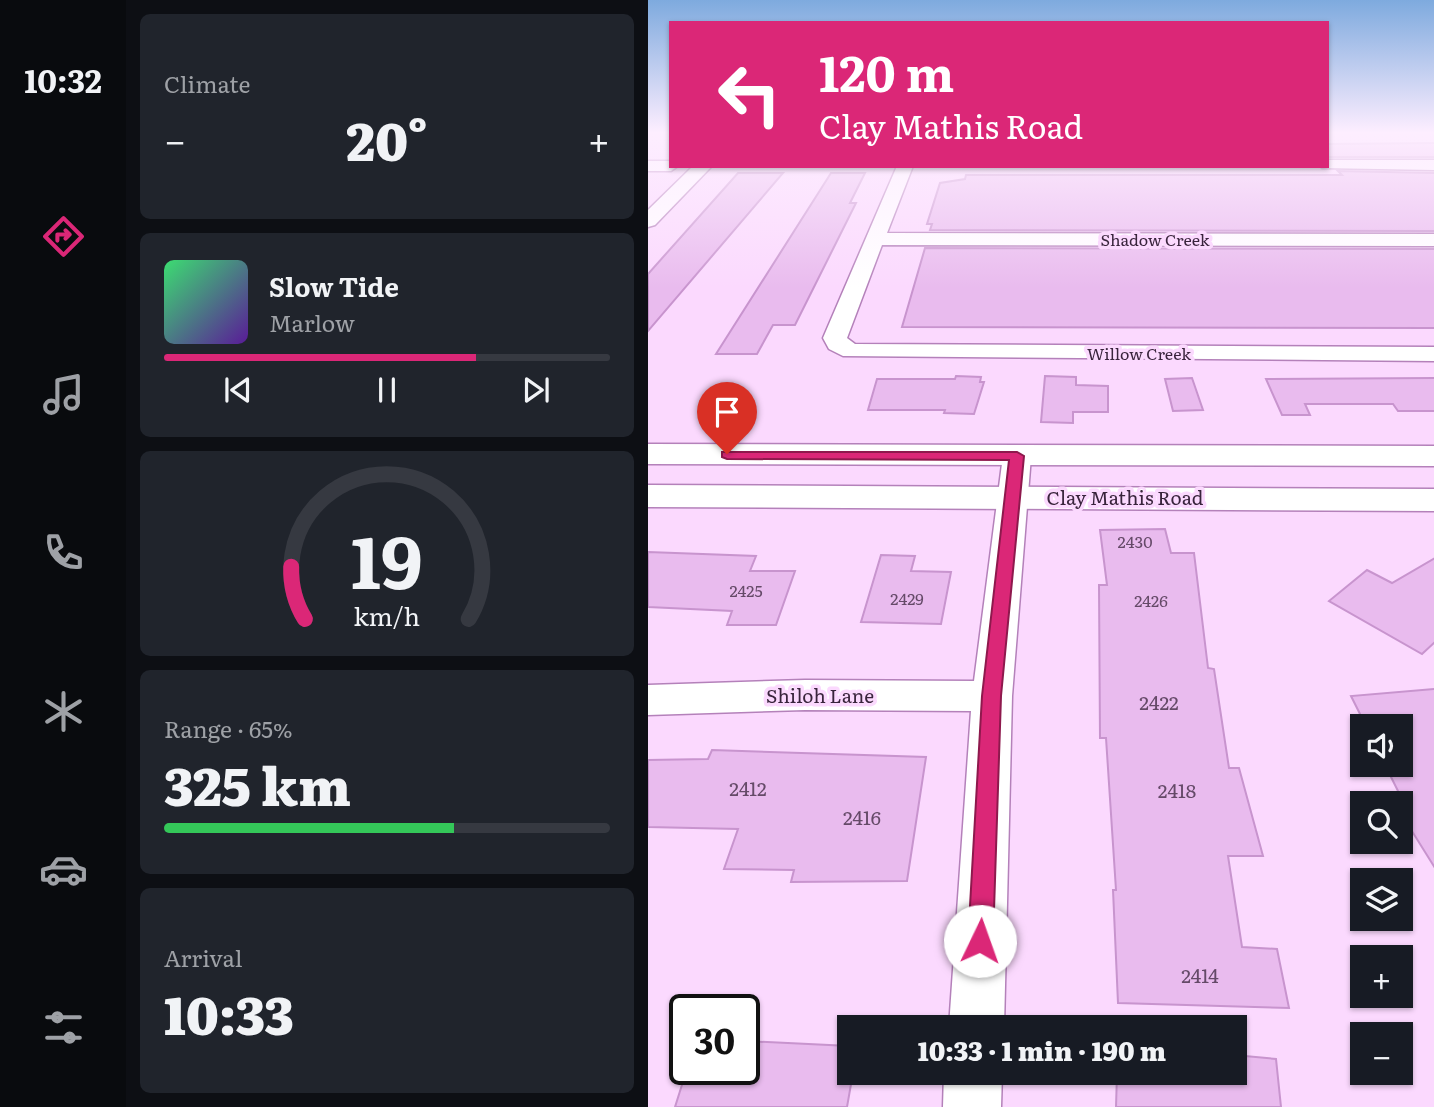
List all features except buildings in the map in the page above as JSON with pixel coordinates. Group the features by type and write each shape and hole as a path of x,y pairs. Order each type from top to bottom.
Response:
{"main road":[{"path":"648,221 684,185"},
{"path":"648,454 1434,456"},
{"name":"Clay Mathis Road","path":"648,496 1434,500"}],"street":[{"path":"876,239 898,185"},
{"name":"Shadow Creek","path":"876,239 1434,240"},
{"name":"Willow Creek","path":"876,239 835,338 836,344 844,349 886,354 1434,354"},
{"path":"977,1015 992,696 1017,456"},
{"name":"Shiloh Lane","path":"648,700 805,695 992,696"},
{"path":"972,1107 973,1085"}],"route":[{"path":"727,454 1017,456 992,696 980,941"}]}
